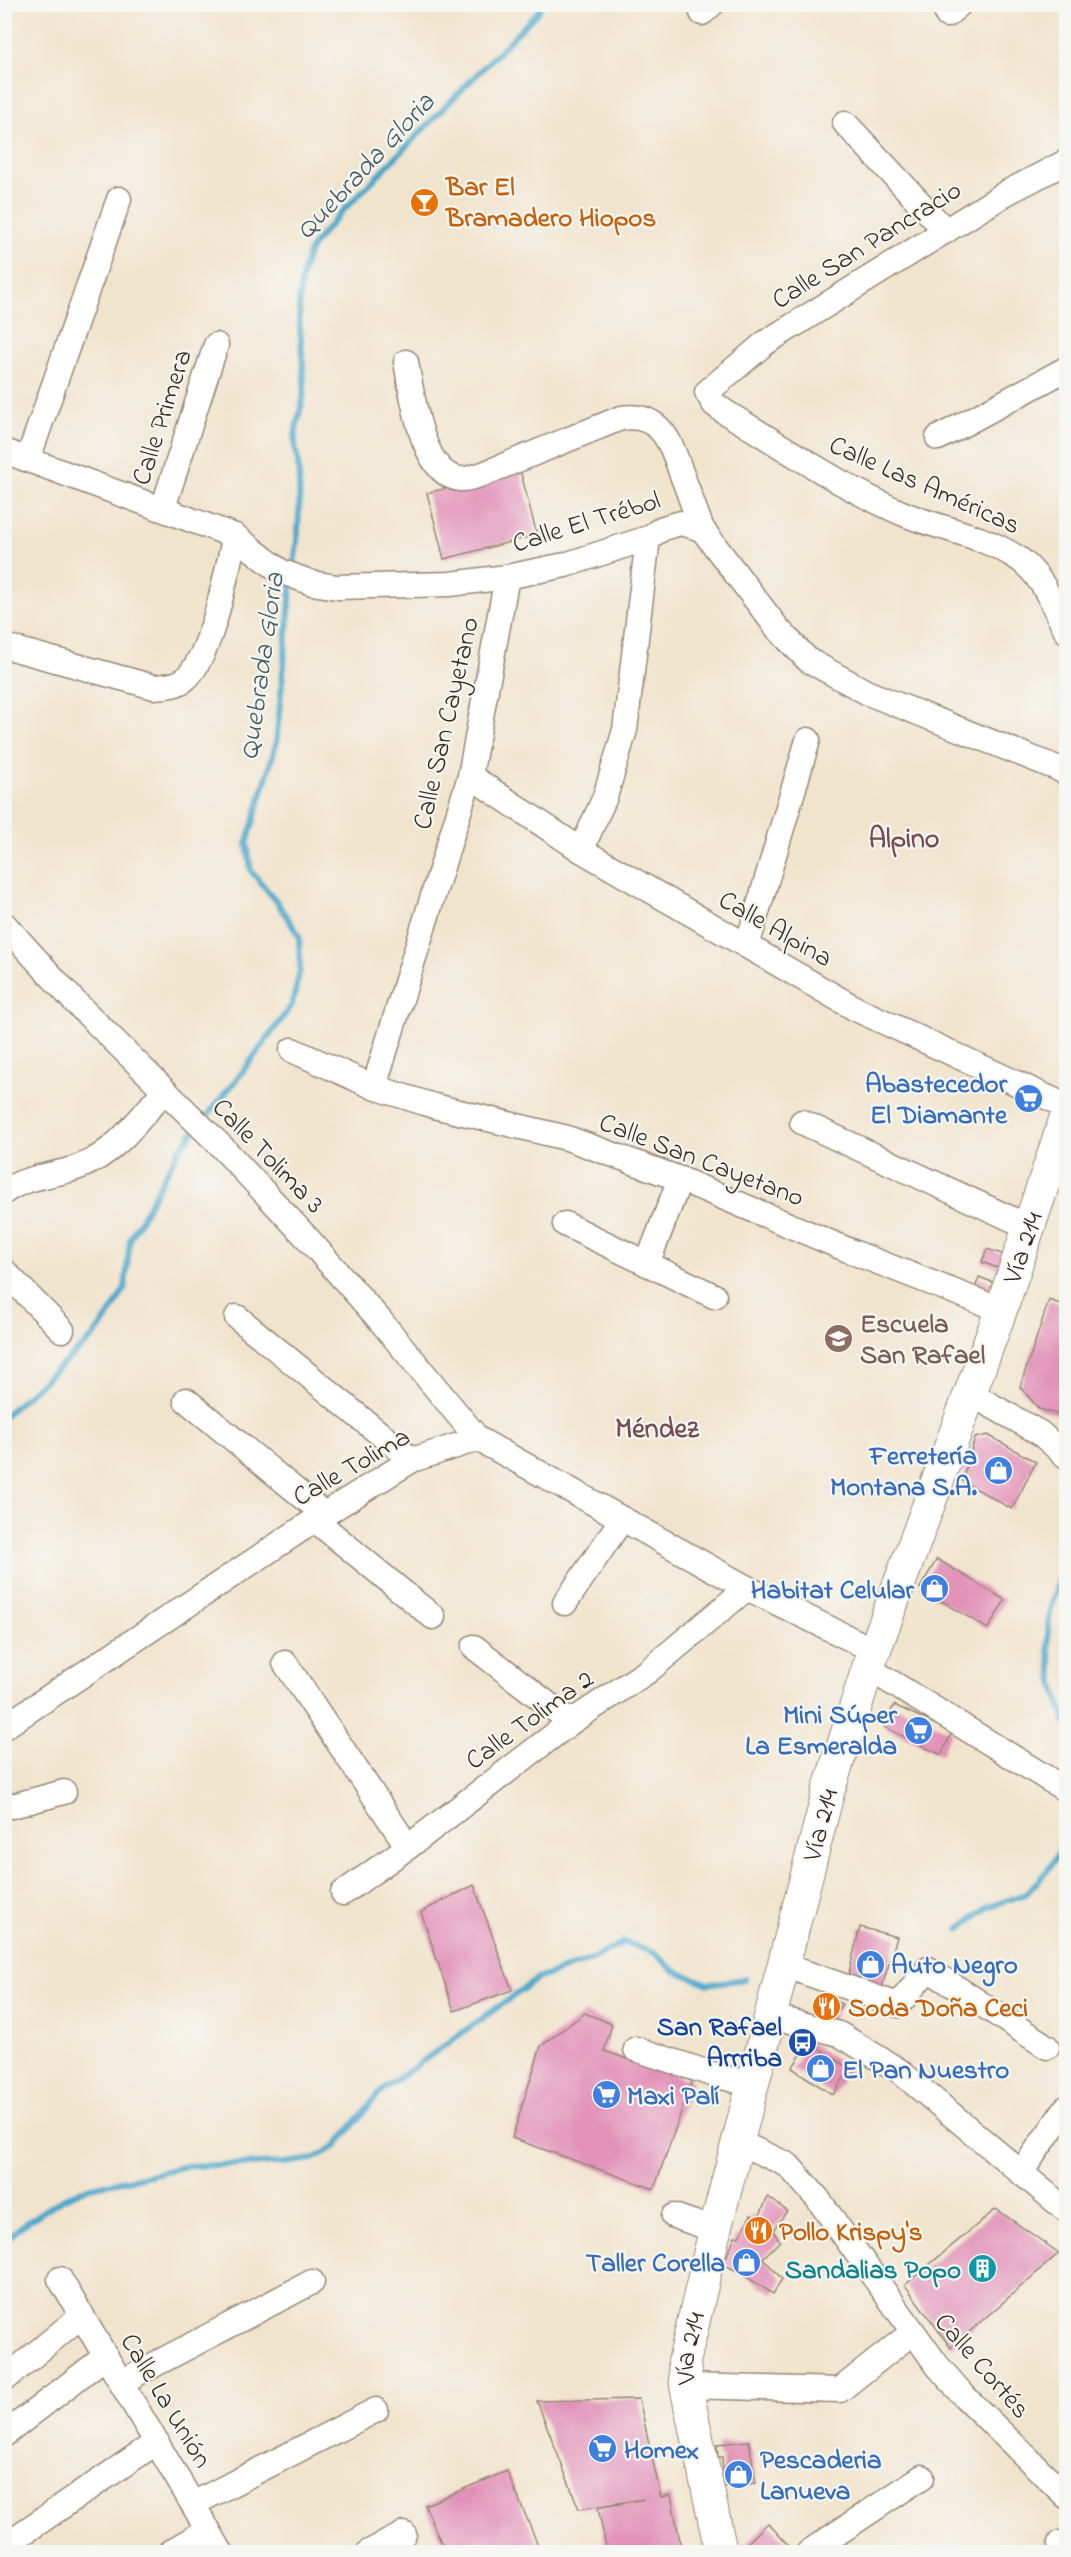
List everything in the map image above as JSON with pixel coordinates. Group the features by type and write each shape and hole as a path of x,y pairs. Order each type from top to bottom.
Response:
{"main road":[{"name":"Vía 214","path":"721,2553 686,2386 684,2362 715,2230 829,1789 872,1659 1001,1310 1066,1117"}],"street":[{"path":"845,123 946,231"},
{"name":"Calle San Pancracio","path":"707,392 765,343 1008,192 1066,162"},
{"path":"28,459 119,200"},
{"name":"Calle Primera","path":"163,508 216,345"},
{"path":"406,362 418,426 424,442 439,465 453,477 462,479 483,474 621,418 633,416 658,427 669,438 702,529"},
{"path":"938,438 1066,369"},
{"name":"Calle Las Américas","path":"707,392 714,404 725,412 801,460 904,514 990,544 1016,557 1034,572 1066,632"},
{"name":"Calle El Trébol","path":"4,451 235,536 280,571 312,584 337,587 450,584 507,577 565,565 648,538 663,528 681,523 702,529 778,629 808,660 868,693 1057,768 1066,774"},
{"path":"4,646 154,687 184,681 196,668 205,650 235,536"},
{"path":"581,849 605,797 625,730 648,538"},
{"name":"Calle San Cayetano","path":"374,1087 470,777 507,577"},
{"path":"747,946 808,740"},
{"name":"Calle Alpina","path":"470,777 581,849 856,1009 1066,1106"},
{"name":"Calle Tolima 3","path":"4,924 74,1001 221,1146 379,1319 478,1439"},
{"name":"Calle San Cayetano","path":"292,1050 374,1087 434,1106 567,1138 680,1179 1001,1310"},
{"path":"4,1192 31,1179 78,1167 101,1156 122,1139 164,1091"},
{"path":"802,1122 1029,1227"},
{"path":"647,1264 680,1179"},
{"path":"565,1224 714,1296"},
{"path":"4,1271 62,1330"},
{"path":"237,1317 412,1460"},
{"path":"969,1393 1040,1433 1066,1456"},
{"path":"186,1400 433,1617"},
{"path":"478,1439 872,1659 1066,1790"},
{"name":"Calle Tolima","path":"4,1727 320,1517 412,1460 478,1439"},
{"path":"565,1603 622,1519"},
{"name":"Calle Tolima 2","path":"343,1893 408,1848 571,1722 648,1671 747,1588"},
{"path":"474,1647 571,1722"},
{"path":"285,1663 408,1848"},
{"path":"4,1803 12,1806 64,1792"},
{"path":"783,1965 898,2005 928,1969 1047,2048"},
{"path":"771,2016 838,2034 897,2070 1022,2171 1066,2210"},
{"path":"636,2049 718,2076 752,2084"},
{"path":"1022,2171 1066,2108"},
{"name":"Calle Cortés","path":"738,2142 788,2166 818,2199 913,2332 964,2396 1066,2496"},
{"path":"674,2216 715,2230"},
{"name":"Calle La Unión","path":"60,2279 221,2553"},
{"path":"121,2382 312,2282"},
{"path":"4,2380 82,2315"},
{"path":"686,2386 840,2390 913,2332"},
{"path":"4,2435 106,2356"},
{"path":"193,2504 376,2410"},
{"path":"17,2536 157,2442"},
{"path":"809,2553 922,2477"},
{"path":"171,2553 208,2530"},
{"path":"369,2553 404,2534"}],"building":[{"path":"520,470 537,535 444,559 427,493"},
{"path":"987,1249 1005,1255 1000,1269 982,1262"},
{"path":"979,1277 997,1284 992,1298 974,1292"},
{"path":"1049,1300 1066,1306 1066,1417 1039,1409 1020,1387"},
{"name":"Ferretería Montana S.A.","path":"988,1435 1036,1462 1012,1509 962,1481 975,1438"},
{"path":"937,1559 1005,1600 988,1629 920,1588"},
{"name":"Mini Súper La Esmeralda","path":"894,1705 952,1732 941,1755 884,1727"},
{"path":"474,1885 512,1990 454,2011 421,1912"},
{"name":"Auto Negro","path":"860,1927 897,1937 882,1987 848,1976"},
{"name":"Soda Doña Ceci","path":"822,1995 842,2004 830,2023 812,2010"},
{"name":"Maxi Palí","path":"585,2013 612,2024 604,2051 692,2081 654,2189 512,2138 541,2046"},
{"name":"El Pan Nuestro","path":"809,2042 850,2069 833,2095 792,2068"},
{"path":"768,2197 787,2211 774,2229 759,2217"},
{"name":"Sandalias Popo","path":"996,2209 1059,2253 951,2348 905,2285"},
{"name":"Taller Corella","path":"751,2215 768,2224 780,2241 763,2258 782,2279 773,2294 736,2270 723,2265 735,2236 739,2237"},
{"name":"Homex","path":"639,2399 661,2497 671,2495 682,2552 607,2552 598,2508 644,2499 579,2509 537,2401"},
{"name":"Pescaderia Lanueva","path":"749,2441 756,2483 723,2487 722,2457 718,2457 717,2444"},
{"path":"507,2471 541,2552 445,2552 425,2505"},
{"path":"768,2523 790,2547 780,2552 738,2552"}],"waterway":[{"name":"Quebrada Gloria","path":"293,571 299,502 295,436 304,389 299,308 302,277 308,254 341,213 537,13 542,4"},
{"name":"Quebrada Gloria","path":"203,1121 292,1005 300,970 299,936 277,902 251,871 247,844 276,744 292,581"},
{"name":"Quebrada Gloria","path":"4,1416 92,1338 110,1314 125,1288 130,1239 179,1150 196,1129"},
{"path":"1066,1564 1051,1608 1048,1636 1054,1683 1066,1723"},
{"path":"959,1929 988,1907 1026,1894 1047,1871 1066,1842"},
{"path":"4,2244 19,2228 62,2199 90,2187 186,2166 285,2163 313,2159 336,2146 381,2091 537,1979 590,1960 624,1942 655,1953 673,1970 708,1984 745,1979"}],"place":[{"name":"Bar El Bramadero Hiopos","path":"425,202"},
{"name":"Abastecedor El Diamante","path":"1028,1099"},
{"name":"Escuela San Rafael","path":"839,1339"},
{"name":"Ferretería Montana S.A.","path":"998,1471"},
{"name":"Habitat Celular","path":"935,1589"},
{"name":"Mini Súper La Esmeralda","path":"918,1730"},
{"name":"Auto Negro","path":"870,1964"},
{"name":"Soda Doña Ceci","path":"827,2007"},
{"name":"San Rafael Arrriba","path":"803,2042"},
{"name":"El Pan Nuestro","path":"821,2069"},
{"name":"Maxi Palí","path":"606,2095"},
{"name":"Pollo Krispy's","path":"758,2231"},
{"name":"Taller Corella","path":"746,2262"},
{"name":"Sandalias Popo","path":"982,2269"},
{"name":"Homex","path":"603,2449"},
{"name":"Pescaderia Lanueva","path":"739,2475"}],"district":[{"name":"Alpino","path":"904,837"},
{"name":"Méndez","path":"657,1427"}]}
